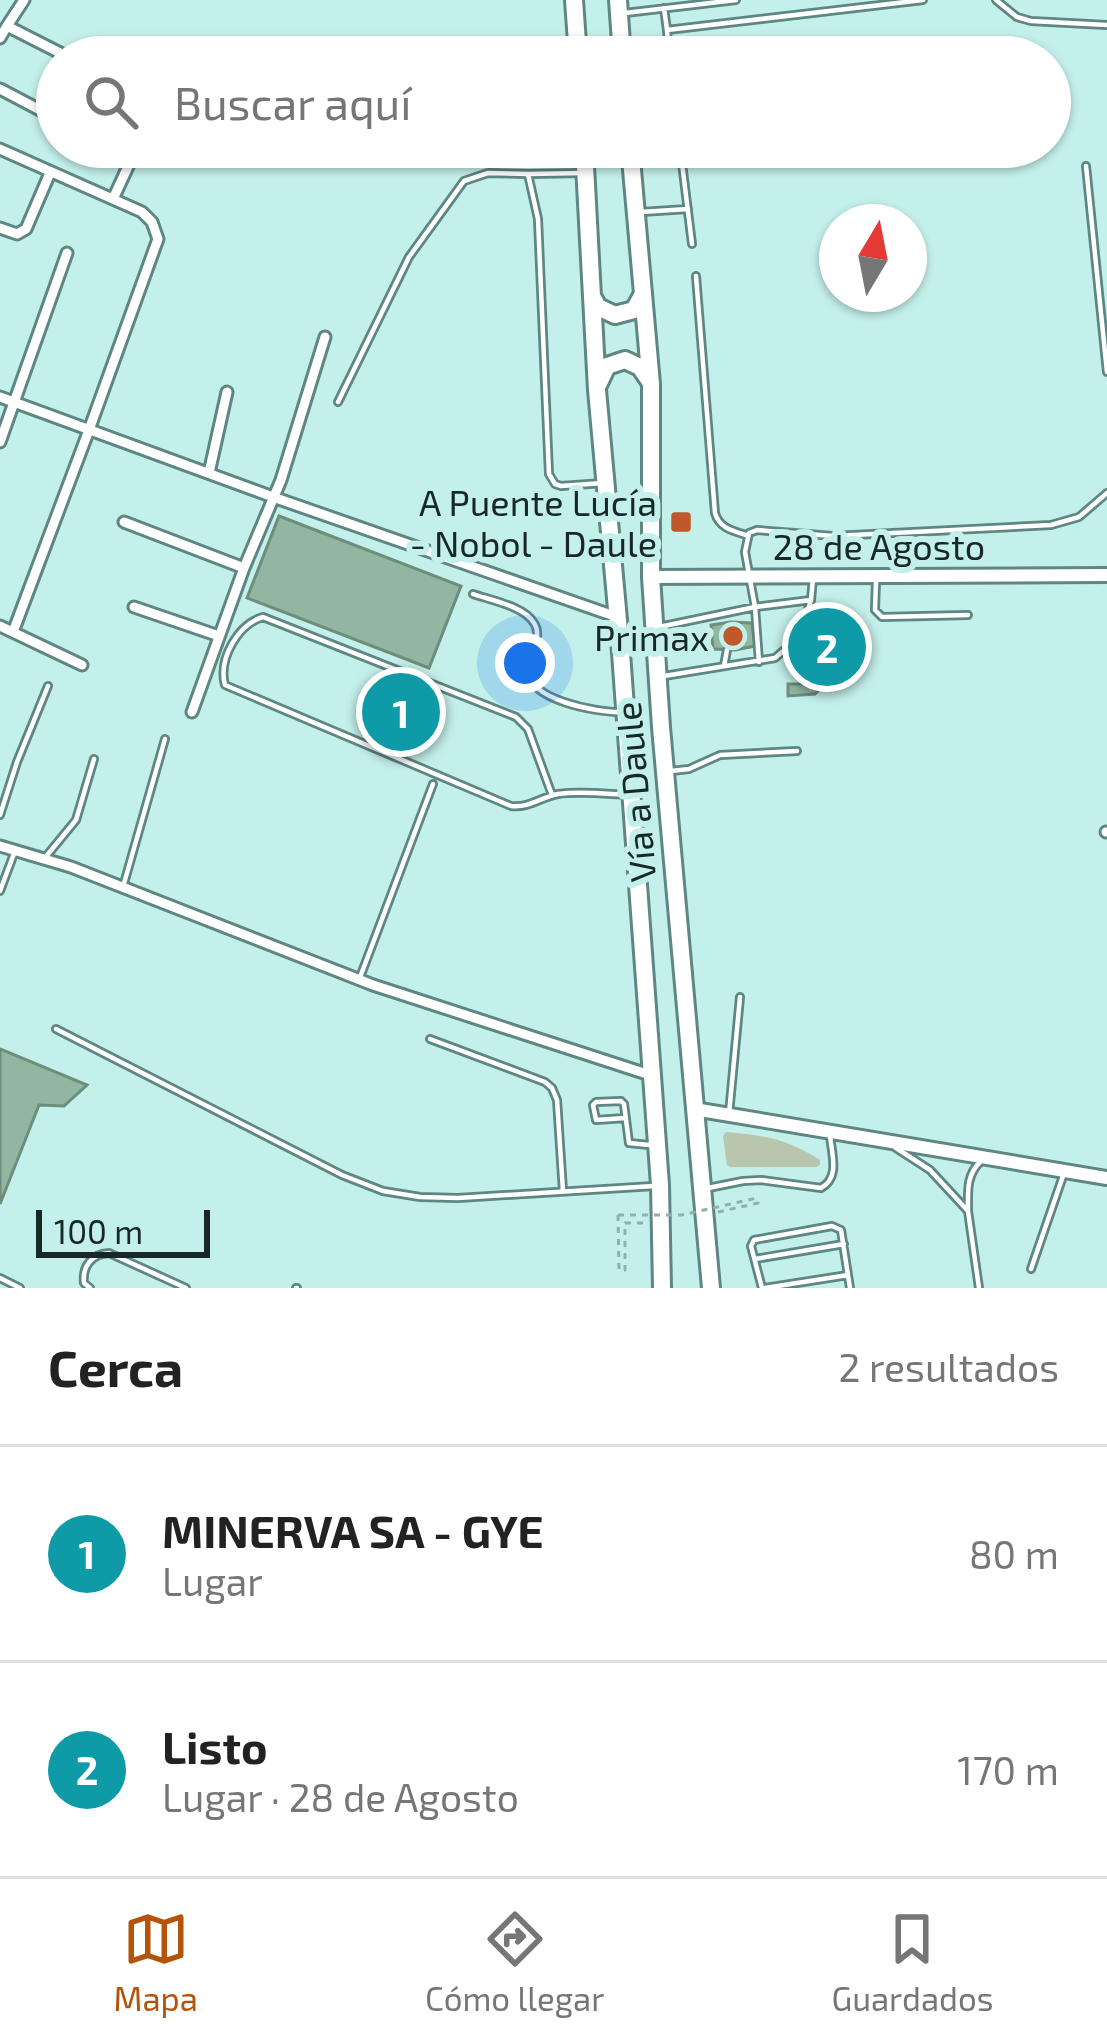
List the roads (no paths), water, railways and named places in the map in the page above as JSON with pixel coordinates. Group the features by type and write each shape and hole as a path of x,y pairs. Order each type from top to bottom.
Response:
{"highway":[{"path":"574,0 577,36"},
{"name":"Vía a Daule","path":"586,168 597,390 660,1185 662,1288"},
{"name":"Vía a Daule","path":"632,168 651,384 654,628 711,1288"},
{"path":"591,289 598,307 615,315 634,310 643,293"},
{"path":"597,390 607,367 626,360 640,367 651,384"}],"street":[{"path":"0,38 24,0"},
{"path":"7,26 36,41"},
{"path":"0,89 36,108"},
{"path":"0,149 36,166"},
{"path":"13,632 158,238 147,217 40,168"},
{"path":"113,199 128,168"},
{"path":"0,229 17,234 26,229 50,173"},
{"path":"0,442 67,253"},
{"path":"192,712 281,480 325,337"},
{"path":"209,473 227,392"},
{"path":"0,397 617,617"},
{"path":"124,522 244,568"},
{"name":"28 de Agosto","path":"651,577 1107,575"},
{"path":"134,607 219,636"},
{"path":"0,626 82,664"},
{"path":"0,846 123,887 359,980 650,1075"},
{"path":"694,1109 1107,1178"}],"lane":[{"path":"619,7 664,8 736,0"},
{"path":"667,30 923,0"},
{"path":"996,0 1031,21 1107,25"},
{"path":"664,8 667,36"},
{"path":"1086,166 1107,372"},
{"path":"683,168 692,244"},
{"path":"338,402 409,257 464,181 488,173 586,172"},
{"path":"528,174 538,219 550,479 561,486 605,483"},
{"path":"636,212 688,209"},
{"path":"696,276 715,513 720,523 746,535 757,530 833,536 1051,525 1079,517 1107,493"},
{"path":"746,535 759,662"},
{"path":"877,575 874,610 882,617 968,615"},
{"path":"658,677 775,658 802,629 813,576"},
{"path":"473,594 523,613 536,625 529,670 535,687 569,704 625,712"},
{"path":"654,628 811,600"},
{"path":"724,614 725,623"},
{"path":"552,795 528,729 516,718 263,617 248,623 237,636 223,668 225,685 512,806 525,808 552,795 631,796"},
{"path":"724,666 727,650"},
{"path":"0,815 49,686"},
{"path":"123,887 164,739"},
{"path":"665,772 689,770 720,755 797,751"},
{"path":"44,859 76,820 94,759"},
{"path":"359,980 433,784"},
{"path":"0,891 15,851"},
{"path":"729,1114 740,998"},
{"path":"56,1029 342,1175 383,1191 458,1198 660,1185"},
{"path":"430,1039 552,1088 557,1100 563,1191"},
{"path":"626,1118 596,1120 593,1105 621,1101 626,1118 629,1143 656,1145"},
{"path":"702,1189 761,1180 828,1185 832,1178 830,1131"},
{"path":"886,1140 930,1170 968,1211"},
{"path":"979,1288 967,1185 972,1171 986,1157"},
{"path":"1031,1269 1065,1171"},
{"path":"848,1275 764,1288 751,1246 754,1240 832,1226 841,1230 844,1244 850,1288"},
{"path":"754,1259 844,1244"},
{"path":"90,1288 84,1283 83,1270 92,1258 104,1253 186,1288"},
{"path":"0,1278 20,1288"}],"place":[{"name":"A Puente Lucía - Nobol - Daule","path":"681,522"},
{"name":"Primax","path":"733,636"},
{"name":"Listo","path":"827,647"},
{"name":"MINERVA SA - GYE","path":"401,712"}]}
